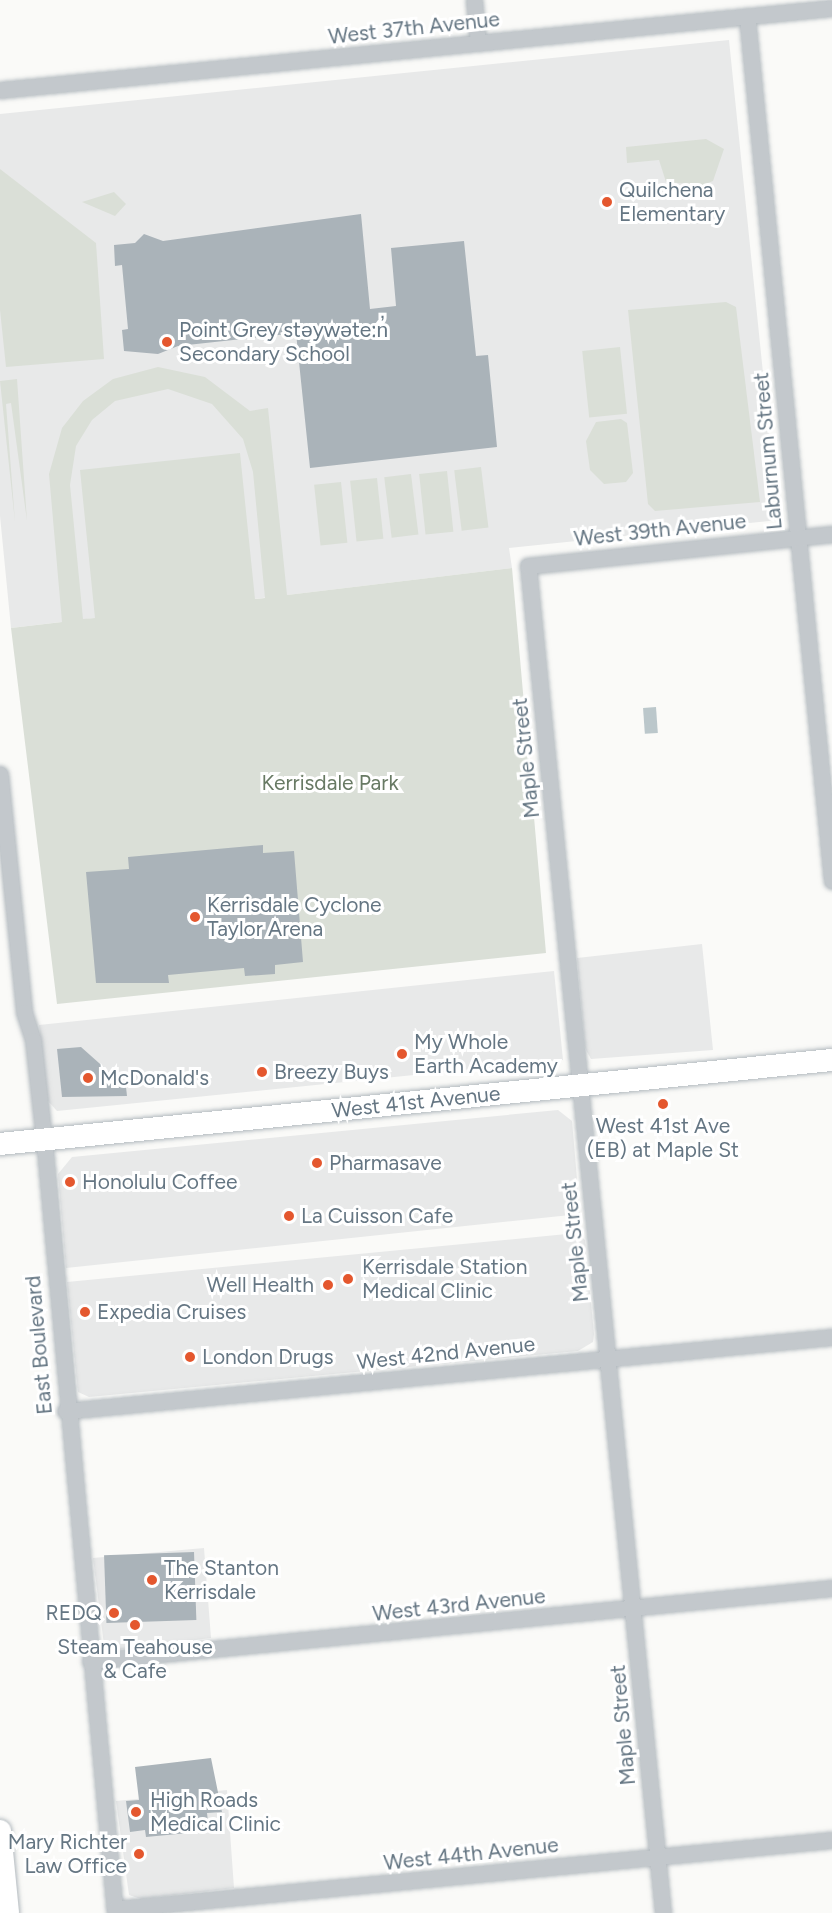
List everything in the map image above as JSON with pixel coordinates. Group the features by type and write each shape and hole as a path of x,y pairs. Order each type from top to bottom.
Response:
{"main road":[{"name":"West 41st Avenue","path":"0,1144 832,1060"},
{"path":"0,1831 8,1913"}],"street":[{"path":"474,0 478,43"},
{"name":"West 37th Avenue","path":"0,90 832,8"},
{"name":"Laburnum Street","path":"747,16 832,881"},
{"name":"West 39th Avenue","path":"528,566 832,534"},
{"name":"Maple Street","path":"528,566 663,1913"},
{"name":"East Boulevard","path":"0,774 24,1012 33,1040 44,1139 65,1411 115,1911"},
{"name":"West 42nd Avenue","path":"65,1411 832,1337"},
{"name":"West 43rd Avenue","path":"90,1661 832,1588"},
{"name":"West 44th Avenue","path":"115,1911 832,1840"}],"shaded area":[{"path":"729,40 778,520 509,548 512,568 11,628 0,516 0,114"},
{"path":"656,707 658,733 645,734 643,708"},
{"path":"702,944 713,1050 591,1059 585,1048 577,958"},
{"path":"554,971 563,1060 57,1111 48,1101 39,1025"},
{"path":"558,1110 572,1121 580,1214 66,1268 58,1174 72,1157"},
{"path":"577,1233 585,1240 594,1334 593,1342 578,1351 89,1397 78,1392 67,1282"},
{"name":"The Stanton Kerrisdale","path":"204,1548 211,1638 114,1650 104,1645 93,1558"},
{"path":"227,1790 234,1888 141,1899 129,1895 116,1801"}],"green space":[{"path":"706,139 724,149 713,181 703,185 666,182 659,160 627,163 626,147"},
{"path":"0,169 96,243 104,359 6,367 0,310"},
{"path":"114,192 126,204 115,216 82,202"},
{"path":"726,302 736,307 760,502 655,511 648,504 628,310"},
{"path":"620,347 627,414 589,418 582,351"},
{"name":"Kerrisdale Park","path":"158,367 205,377 250,411 268,408 287,595 512,568 546,953 57,1004 11,628 62,622 49,474 62,428 83,401 113,379","holes":["168,389 212,404 243,439 253,472 265,598 255,599 240,453 80,470 95,618 83,619 70,485 76,446 92,420 115,401"]},
{"path":"17,379 27,521 11,403 6,404 15,522 0,381"},
{"path":"621,419 627,423 633,473 626,482 604,484 590,470 586,441 596,422"},
{"path":"481,467 488,528 462,531 454,470"},
{"path":"447,471 453,532 426,535 419,474"},
{"path":"411,474 418,535 392,538 384,477"},
{"path":"377,478 383,539 357,541 350,481"},
{"path":"341,482 347,543 321,545 314,485"}],"building":[{"name":"Point Grey stəywəte:n̓ Secondary School","path":"361,214 370,309 396,306 391,248 464,241 476,356 488,355 497,447 310,468 296,333 178,346 158,354 124,351 122,330 128,329 122,265 115,266 114,245 135,243 144,234 163,241"},
{"name":"Kerrisdale Cyclone Taylor Arena","path":"263,845 263,853 294,851 303,962 275,965 275,974 245,976 244,968 168,975 169,983 96,983 86,872 129,869 128,857"},
{"name":"McDonald's","path":"81,1047 126,1087 127,1096 62,1097 57,1049"},
{"name":"The Stanton Kerrisdale","path":"194,1552 196,1620 106,1623 104,1555"},
{"path":"211,1758 222,1812 207,1813 209,1831 146,1837 145,1830 130,1832 126,1801 139,1800 135,1767"}],"place":[{"name":"Quilchena Elementary","path":"607,202"},
{"name":"Point Grey stəywəte:n̓ Secondary School","path":"167,342"},
{"name":"Kerrisdale Cyclone Taylor Arena","path":"195,917"},
{"name":"My Whole Earth Academy","path":"402,1054"},
{"name":"Breezy Buys","path":"262,1072"},
{"name":"McDonald's","path":"88,1078"},
{"name":"West 41st Ave (EB) at Maple St","path":"663,1104"},
{"name":"Pharmasave","path":"317,1163"},
{"name":"Honolulu Coffee","path":"70,1182"},
{"name":"La Cuisson Cafe","path":"289,1216"},
{"name":"Kerrisdale Station Medical Clinic","path":"348,1279"},
{"name":"Well Health","path":"328,1285"},
{"name":"Expedia Cruises","path":"85,1312"},
{"name":"London Drugs","path":"190,1357"},
{"name":"The Stanton Kerrisdale","path":"152,1580"},
{"name":"REDQ","path":"114,1613"},
{"name":"Steam Teahouse & Cafe","path":"135,1625"},
{"name":"High Roads Medical Clinic","path":"136,1812"},
{"name":"Mary Richter Law Office","path":"139,1854"}]}
